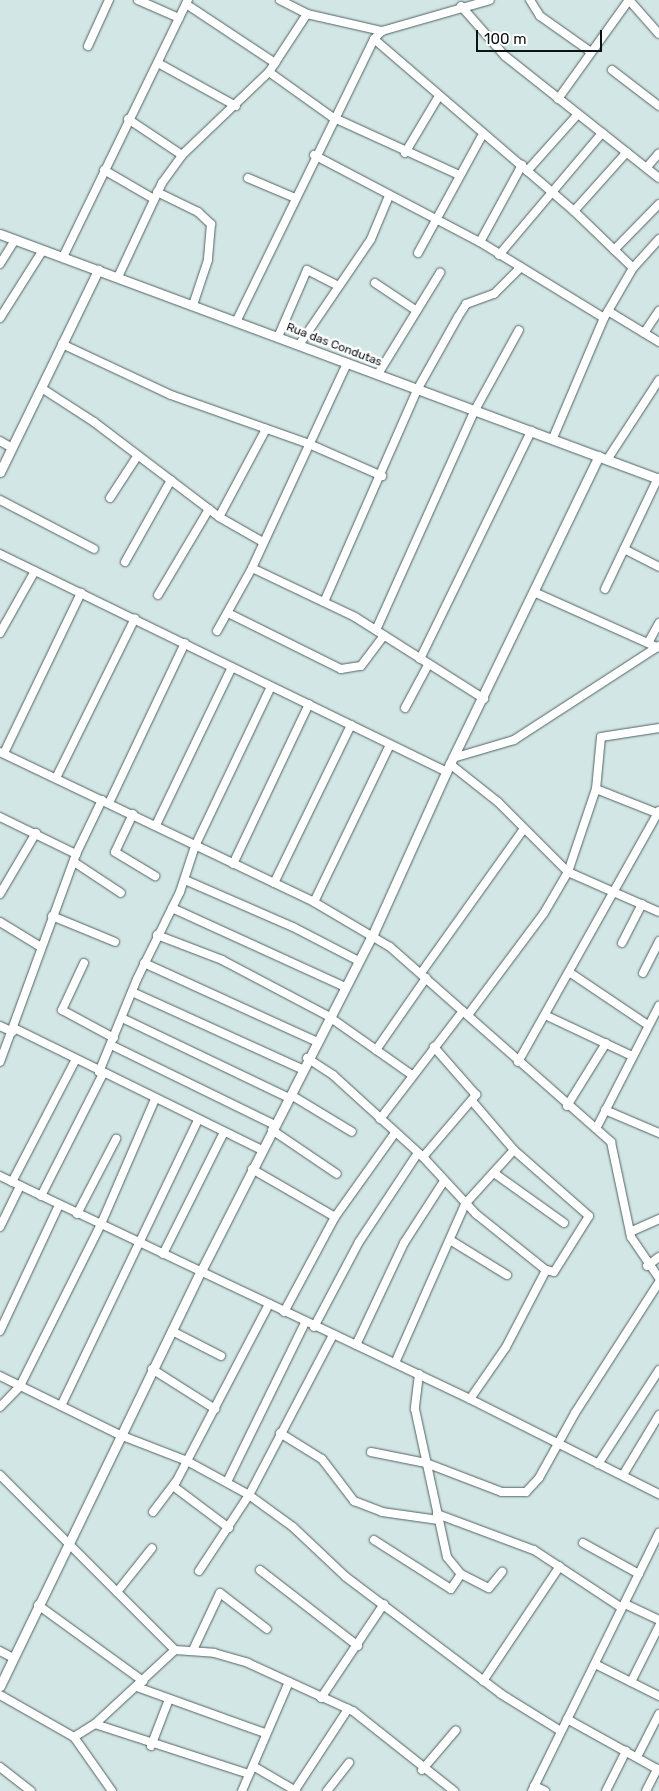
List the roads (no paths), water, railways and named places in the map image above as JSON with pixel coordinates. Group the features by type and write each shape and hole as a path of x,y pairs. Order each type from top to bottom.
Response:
{"street":[{"path":"88,46 109,0"},
{"path":"138,0 179,18"},
{"path":"280,0 307,14 382,32"},
{"path":"236,322 332,117 374,39 382,32 461,6 490,0"},
{"path":"530,0 540,16 591,52"},
{"path":"558,99 629,0 659,34"},
{"path":"63,257 128,119 158,63 187,2 276,63"},
{"path":"461,6 505,56 659,178"},
{"path":"118,277 155,196 182,155 236,106 269,72 307,14"},
{"path":"374,39 574,211 633,268"},
{"path":"158,63 236,106"},
{"path":"612,70 659,106"},
{"path":"269,72 332,117 405,153 457,174"},
{"path":"405,153 439,96"},
{"path":"480,242 525,168 578,114"},
{"path":"128,119 182,155"},
{"path":"499,255 602,133"},
{"path":"418,252 436,221 457,174 483,134"},
{"path":"574,211 627,152"},
{"path":"647,167 659,154"},
{"path":"314,155 436,221 480,242 520,267 606,314 644,332 659,342"},
{"path":"104,170 155,196 198,212 211,224 208,260 192,305"},
{"path":"248,178 293,197"},
{"path":"299,345 337,285 371,239 389,196"},
{"path":"614,250 659,204"},
{"name":"Rua das Condutas","path":"0,234 417,390 553,438 658,479"},
{"path":"553,438 606,314 633,268 659,239"},
{"path":"0,264 15,240"},
{"path":"0,318 44,250"},
{"path":"324,602 382,476 417,390 466,304 494,294 520,267"},
{"path":"0,472 43,389 62,344 98,270"},
{"path":"278,337 307,270 337,285"},
{"path":"378,374 440,274"},
{"path":"375,283 417,311"},
{"path":"644,332 659,311"},
{"path":"376,630 475,410 519,330"},
{"path":"62,344 172,396 309,444 382,476"},
{"path":"217,631 252,568 347,363"},
{"path":"0,1686 152,1369 290,1096 315,1041 373,934 450,765 603,458 659,380"},
{"path":"43,389 138,455 219,517 263,542"},
{"path":"219,517 266,429"},
{"path":"420,659 532,431"},
{"path":"0,441 12,448"},
{"path":"110,498 138,455"},
{"path":"605,590 658,479"},
{"path":"125,562 171,480"},
{"path":"0,500 94,549"},
{"path":"158,594 209,509"},
{"path":"624,549 659,567"},
{"path":"0,554 390,745 450,765 498,802 523,830 568,872 659,912"},
{"path":"252,568 324,602 376,630 484,699"},
{"path":"0,634 35,571"},
{"path":"81,592 2,753 106,801 195,846 314,902 373,934 466,1013 567,1106 598,1126 615,1151 630,1232 648,1266 659,1280 557,1445 534,1486 513,1494 426,1463 371,1452"},
{"path":"536,593 658,647"},
{"path":"228,613 341,669 361,666 384,636"},
{"path":"56,778 134,618"},
{"path":"648,642 659,623"},
{"path":"0,1062 13,1030 52,916 75,858 106,801 185,643"},
{"path":"450,765 514,740 658,647"},
{"path":"405,708 428,665"},
{"path":"156,826 232,667"},
{"path":"41,1196 101,1073 144,963 185,880 195,846 271,687"},
{"path":"233,864 309,704"},
{"path":"274,883 350,725"},
{"path":"380,1119 412,1075 466,1013 544,913 568,872 596,789 603,735 659,728"},
{"path":"314,902 390,745"},
{"path":"518,1062 612,891 659,812 596,789"},
{"path":"133,814 114,852 156,876"},
{"path":"0,817 36,833 75,858 121,893"},
{"path":"376,1050 423,975 523,830"},
{"path":"0,894 36,833"},
{"path":"185,880 293,927 359,961"},
{"path":"622,943 642,904"},
{"path":"172,908 345,988"},
{"path":"52,916 115,942"},
{"path":"0,922 41,947"},
{"path":"157,935 222,960 328,1016 412,1075"},
{"path":"643,973 659,940"},
{"path":"84,963 62,1010 113,1041 274,1128 337,1174"},
{"path":"144,963 315,1041"},
{"path":"569,972 648,1025"},
{"path":"132,992 302,1069"},
{"path":"598,1126 659,1006"},
{"path":"545,1015 632,1056"},
{"path":"122,1018 290,1096 352,1132"},
{"path":"0,1026 13,1030 262,1150"},
{"path":"567,1106 606,1043"},
{"path":"314,1327 359,1242 420,1155 472,1101 476,1094 434,1048"},
{"path":"307,1058 333,1074 420,1155 465,1204 546,1270 554,1272 588,1216 514,1150 472,1101"},
{"path":"12,1182 75,1060"},
{"path":"0,1407 20,1386 100,1224 155,1099"},
{"path":"605,1110 659,1133"},
{"path":"61,1406 198,1120"},
{"path":"163,1254 224,1132"},
{"path":"284,1312 335,1217 395,1133"},
{"path":"77,1214 116,1139"},
{"path":"395,1363 465,1204 514,1150"},
{"path":"252,1169 335,1217"},
{"path":"494,1173 564,1223"},
{"path":"0,1176 314,1327 419,1374 557,1445 623,1475 659,1494"},
{"path":"356,1345 404,1243 444,1181"},
{"path":"0,1227 20,1186"},
{"path":"0,1330 59,1206"},
{"path":"630,1232 659,1219"},
{"path":"450,1240 507,1275"},
{"path":"648,1266 659,1257"},
{"path":"470,1399 506,1348 546,1270"},
{"path":"153,1512 173,1486 187,1461 268,1304"},
{"path":"227,1482 305,1322"},
{"path":"172,1331 221,1356"},
{"path":"199,1571 249,1495 333,1335"},
{"path":"152,1369 215,1409"},
{"path":"598,1464 659,1370"},
{"path":"419,1374 415,1409 447,1557 461,1574 491,1589 502,1572"},
{"path":"0,1376 120,1436 187,1461 249,1495 294,1528 334,1568 484,1681 561,1731"},
{"path":"623,1475 659,1415"},
{"path":"280,1433 322,1458 354,1501 382,1512 437,1517 475,1525 560,1566 624,1606 659,1620"},
{"path":"2,1481 68,1542 175,1650"},
{"path":"173,1486 229,1528"},
{"path":"545,1791 533,1788 566,1719 596,1664 659,1533"},
{"path":"374,1540 451,1589 461,1574"},
{"path":"583,1543 639,1574"},
{"path":"117,1592 152,1548"},
{"path":"484,1681 560,1566"},
{"path":"260,1570 358,1646"},
{"path":"192,1650 220,1593 267,1628"},
{"path":"321,1698 358,1646 384,1604"},
{"path":"38,1605 143,1681"},
{"path":"631,1682 659,1626"},
{"path":"74,1738 95,1724 175,1650 192,1650 230,1657 348,1709 422,1770 454,1791"},
{"path":"0,1651 13,1658"},
{"path":"596,1664 659,1696"},
{"path":"242,1791 265,1733 289,1682"},
{"path":"137,1687 265,1733"},
{"path":"0,1694 74,1738 112,1791"},
{"path":"152,1746 169,1699"},
{"path":"253,1766 296,1791 348,1709"},
{"path":"636,1757 659,1714"},
{"path":"566,1719 658,1770 646,1791"},
{"path":"95,1724 152,1746 249,1774"},
{"path":"422,1770 456,1730"},
{"path":"606,1791 626,1751"},
{"path":"327,1791 349,1763"},
{"path":"0,1767 31,1791"}]}
